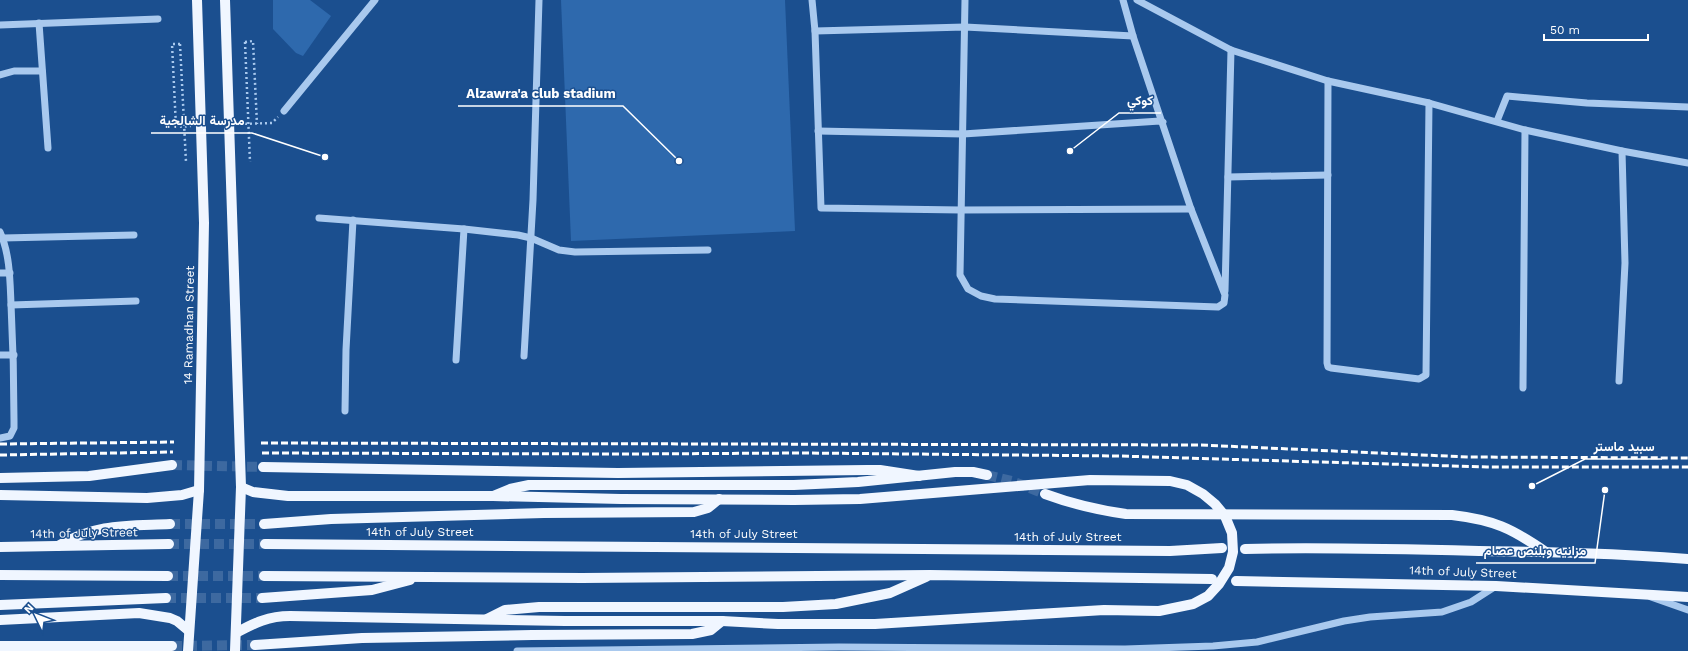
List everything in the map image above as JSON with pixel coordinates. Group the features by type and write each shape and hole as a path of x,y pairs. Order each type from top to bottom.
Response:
{"main road":[{"name":"14 Ramadhan Street","path":"188,651 199,490 204,223 197,0"},
{"path":"225,0 241,487 235,651"},
{"path":"0,478 89,476 172,465"},
{"path":"263,467 618,473 880,470 919,476"},
{"path":"492,496 510,489 529,485 794,485 858,482 963,472 987,475"},
{"path":"236,632 259,620 281,616 565,621 722,621 778,624 875,624 1104,610 1159,611 1193,604 1208,596 1220,584 1229,568 1233,552 1232,533 1225,516 1215,504 1203,494 1187,485 1170,481 1090,480 860,499 621,499 492,496 288,496 253,492 241,487"},
{"path":"1,496 147,498 182,495 199,490"},
{"path":"1045,494 1084,507 1126,514 1452,515 1484,520 1512,530 1546,552"},
{"path":"264,524 331,519 544,513 694,512 708,508 719,499"},
{"path":"57,547 71,538 102,528 170,524"},
{"name":"14th of July Street","path":"0,547 169,544"},
{"name":"14th of July Street","path":"265,544 1170,551 1222,548"},
{"name":"14th of July Street","path":"1245,549 1305,547 1546,552 1688,559"},
{"path":"0,575 168,576"},
{"path":"487,619 505,610 539,606 783,607 836,604 877,596 904,587 930,575"},
{"path":"264,576 590,578 930,575 1212,579"},
{"path":"262,598 372,590 418,578"},
{"name":"14th of July Street","path":"1236,581 1496,586 1688,597"},
{"path":"0,605 166,598"},
{"path":"0,620 140,613 170,618 177,621 189,631"},
{"path":"256,644 274,647 362,638 692,634 711,630 722,621"},
{"path":"0,646 166,648"}],"street":[{"path":"284,111 375,0"},
{"path":"524,356 531,238 540,0"},
{"path":"812,0 815,31 820,208 961,210 1191,209"},
{"path":"965,0 960,275 968,289 981,296 995,299 1218,307 1224,303 1228,235 1231,50"},
{"path":"1123,0 1132,36 1160,121 1191,209 1225,295"},
{"path":"1137,0 1231,50 1328,81 1429,103 1525,130 1622,151 1688,163"},
{"path":"0,25 158,19"},
{"path":"39,23 48,148"},
{"path":"815,31 965,27 1132,36"},
{"path":"0,76 14,71 42,71"},
{"path":"1328,81 1328,367 1419,379 1424,378 1426,373 1429,103"},
{"path":"1497,121 1507,96 1587,104 1688,107"},
{"path":"818,131 963,134 1160,121 1167,126"},
{"path":"1523,388 1525,130"},
{"path":"1619,381 1625,263 1622,151"},
{"path":"1228,177 1328,175"},
{"path":"319,218 464,229 531,238 559,250 575,252 708,250"},
{"path":"345,411 346,350 353,220"},
{"path":"456,360 464,229"},
{"path":"0,438 10,436 14,428 14,355 10,273 1,235 134,235"},
{"path":"0,273 10,273"},
{"path":"11,305 136,301"},
{"path":"0,355 14,355"},
{"path":"517,651 1168,648 1244,643 1344,621 1370,617 1442,612 1471,602 1496,586"},
{"path":"1639,593 1688,610"}],"path":[{"path":"250,162 245,42 253,41 257,124"},
{"path":"176,127 172,44 180,44 186,162"}],"shaded area":[{"path":"273,0 310,0 331,16 303,56 296,53 273,29"},
{"path":"561,0 785,0 795,231 571,241"}],"tunnel":[{"path":"172,465 263,467"},
{"path":"987,475 1012,481 1045,494"},
{"path":"170,524 264,524"},
{"path":"169,544 265,544"},
{"path":"168,576 264,576"},
{"path":"166,598 262,598"},
{"path":"172,646 255,645"}],"railway":[{"path":"0,444 174,442"},
{"path":"261,443 1201,445 1468,457 1688,458"},
{"path":"0,455 173,452"},
{"path":"262,453 804,453 1119,456 1487,467 1688,467"}],"place":[{"name":"كوكي","path":"1070,151"},
{"name":"مدرسة الشالجية","path":"325,157"},
{"name":"Alzawra'a club stadium","path":"679,161"},
{"name":"سبيد ماستر","path":"1532,486"},
{"name":"مزانيه وبلنص عصام","path":"1605,490"}]}
